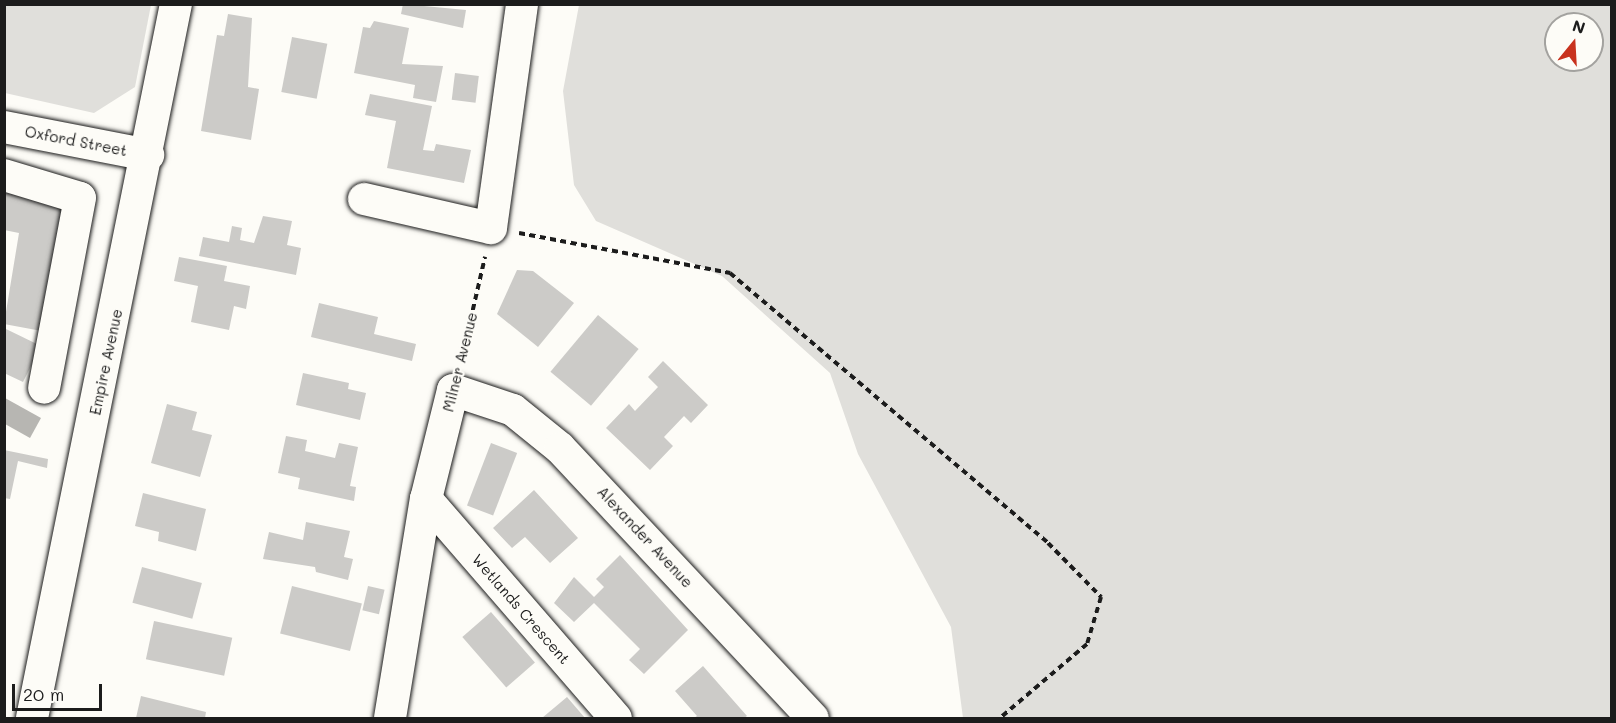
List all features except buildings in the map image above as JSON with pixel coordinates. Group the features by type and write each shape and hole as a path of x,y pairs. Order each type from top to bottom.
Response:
{"street":[{"name":"Empire Avenue","path":"32,718 148,155 176,4"},
{"path":"364,199 491,228 522,4"},
{"name":"Oxford Street","path":"4,127 148,155"},
{"path":"4,175 80,198 44,388"},
{"name":"Milner Avenue","path":"400,711 426,499 453,390"},
{"name":"Alexander Avenue","path":"453,390 513,410 560,448 813,718"},
{"name":"Wetlands Crescent","path":"426,499 615,718"}],"path":[{"name":"Milner Avenue","path":"453,390 491,228"},
{"path":"491,228 730,273 1048,543 1101,597 1087,644 1000,718"}],"shaded area":[{"path":"5,4 151,5 135,87 94,113 5,93"},
{"path":"579,5 1611,5 1611,718 963,718 951,627 858,454 830,373 722,276 596,221 574,185 563,91"},
{"path":"5,398 41,418 30,438 5,424"}]}
